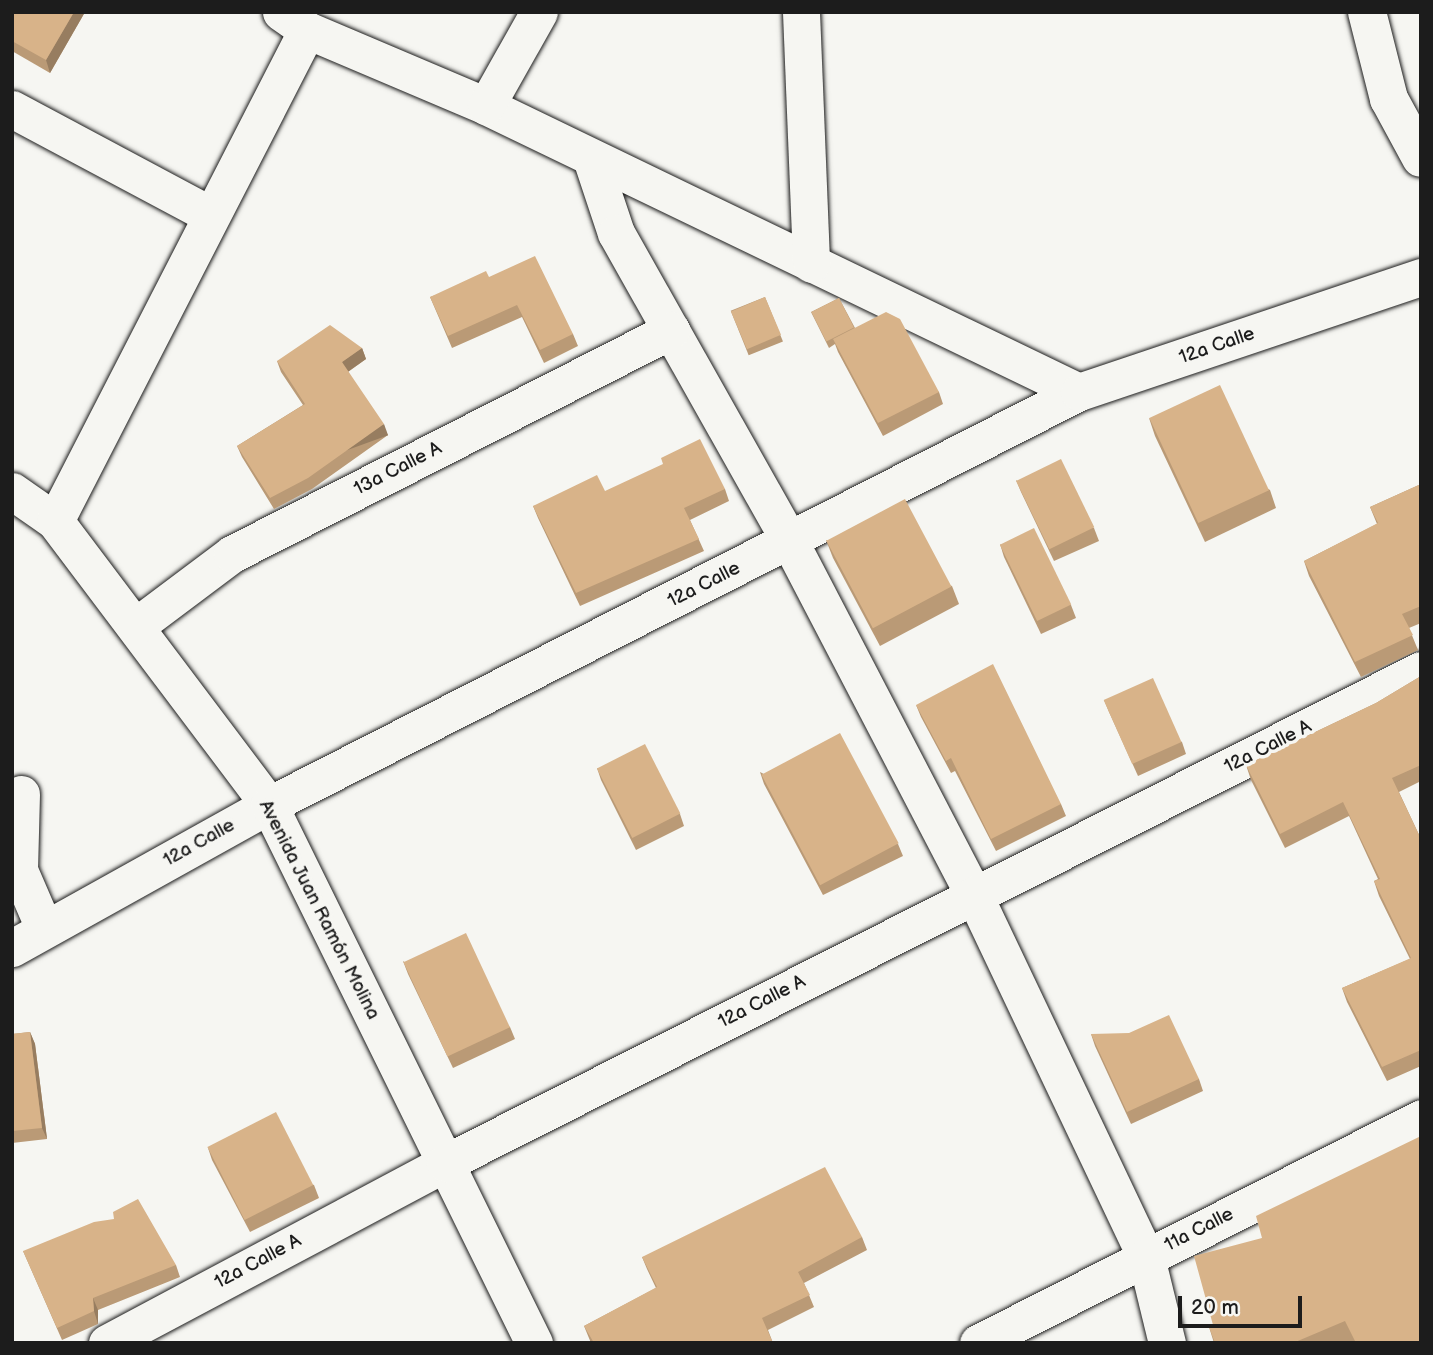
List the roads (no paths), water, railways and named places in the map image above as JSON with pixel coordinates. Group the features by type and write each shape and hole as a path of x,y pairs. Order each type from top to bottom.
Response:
{"street":[{"path":"486,106 539,12"},
{"path":"802,12 811,264"},
{"path":"1367,12 1389,99 1421,158"},
{"path":"55,521 209,214 294,21 486,106 1079,392"},
{"path":"12,109 209,214"},
{"path":"591,158 616,233 790,542 974,895 1146,1257 1167,1343"},
{"name":"12a Calle","path":"12,948 269,804 790,542 1079,392 1421,278"},
{"name":"13a Calle A","path":"136,626 232,554 671,330"},
{"name":"Avenida Juan Ramón Molina","path":"12,491 55,521 269,804 534,1343"},
{"name":"12a Calle A","path":"107,1343 445,1163 1421,670"},
{"path":"21,794 19,870 44,928"},
{"name":"11a Calle","path":"978,1343 1421,1118"}]}
